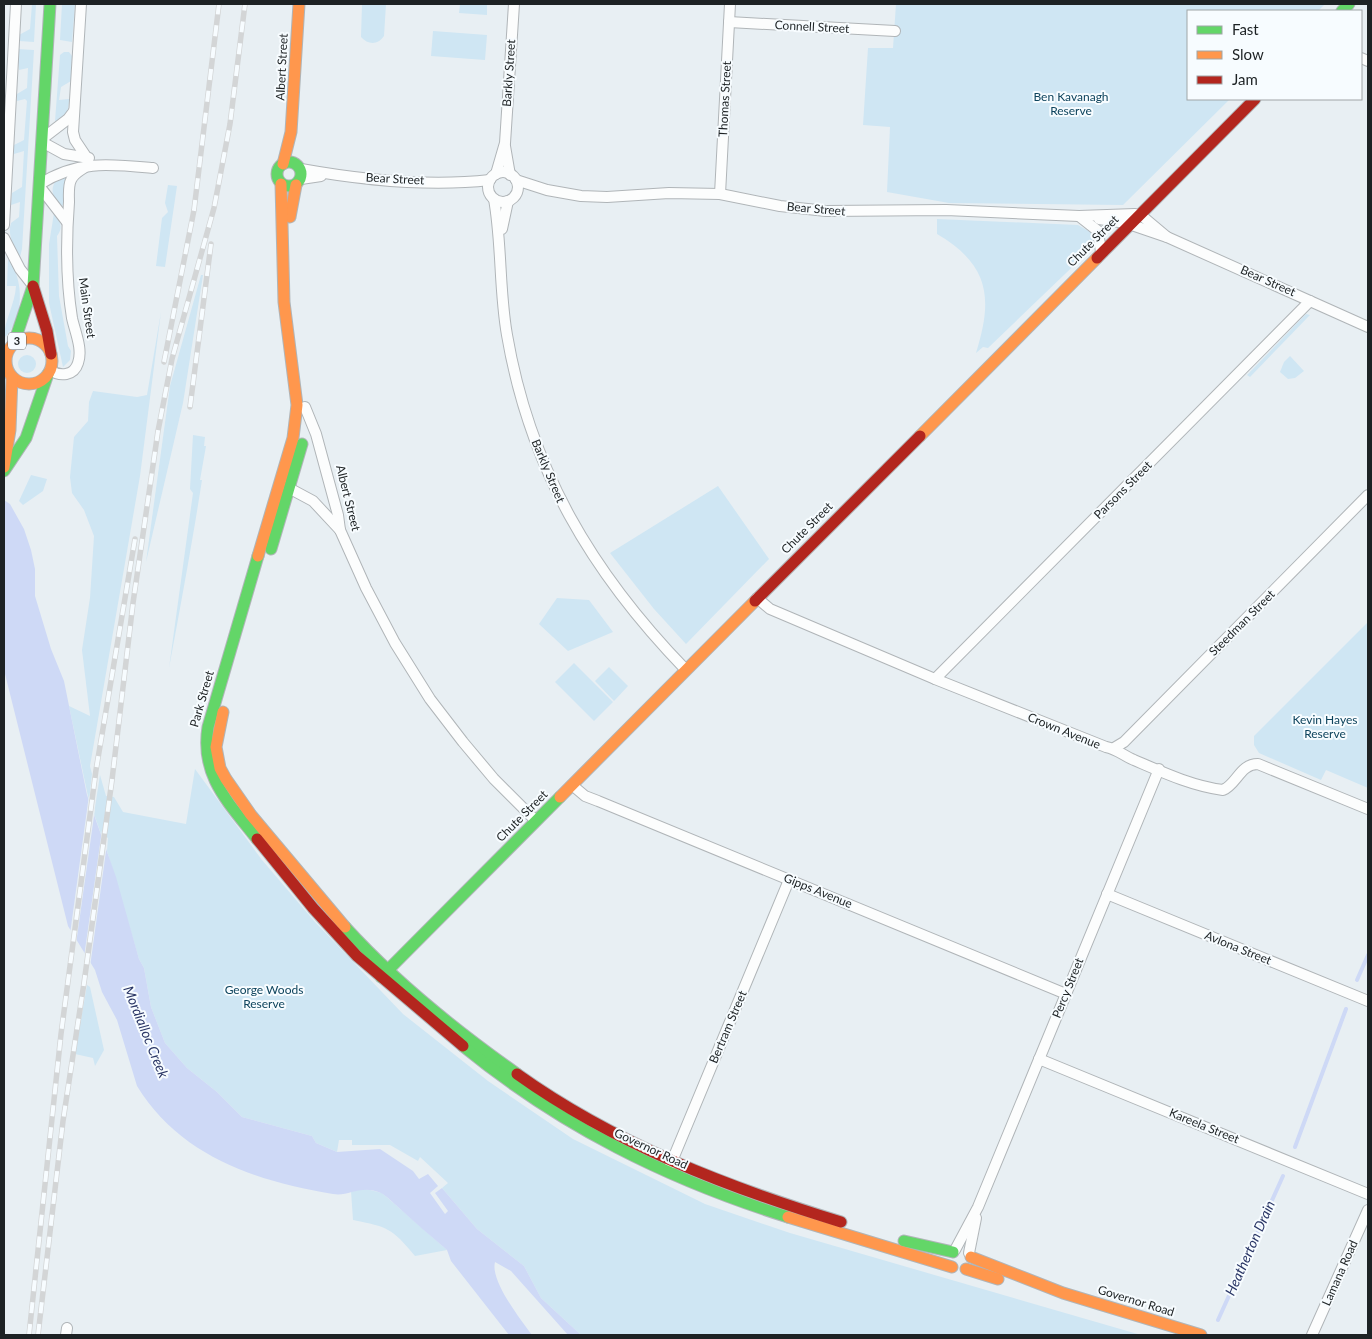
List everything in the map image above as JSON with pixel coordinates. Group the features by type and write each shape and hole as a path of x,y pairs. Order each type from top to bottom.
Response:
{"main road":[{"name":"3","path":"4,466 10,430 12,378 5,361 8,351 14,343 33,286 50,4"},
{"name":"Albert Street","path":"282,164 291,132 299,4"},
{"name":"Chute Street","path":"384,974 1253,100"},
{"name":"Albert Street","path":"291,132 298,174 290,224 290,261 301,406"},
{"path":"290,162 298,174 288,187 281,184 277,173 282,164 290,162"},
{"name":"Albert Street","path":"281,184 284,302 301,406"},
{"name":"3","path":"4,471 14,458 26,436 42,399 49,372 51,355 47,330 33,286"},
{"name":"3","path":"14,343 24,339 36,339 45,345 51,355"},
{"path":"12,378 22,384 33,384 40,382 49,372"},
{"name":"Park Street","path":"301,406 295,433 208,727 205,748 207,768 226,798 300,894 350,949 384,974"},
{"name":"Park Street","path":"301,406 304,432 290,489 218,728 216,758 225,778 283,855 384,974"},
{"name":"Governor Road","path":"384,974 528,1082 598,1125 716,1180 766,1198 916,1244 954,1251"},
{"name":"Governor Road","path":"384,974 463,1048 512,1085 594,1137 666,1173 761,1208 952,1267"},
{"path":"964,1250 970,1255 970,1264 966,1269 957,1270 952,1267 950,1257 954,1251 964,1250"},
{"name":"Governor Road","path":"970,1255 1063,1292 1201,1335"},
{"name":"Governor Road","path":"966,1269 1027,1286 1063,1292"}],"street":[{"path":"4,225 8,67 16,4"},
{"path":"81,4 73,135 86,162"},
{"name":"Barkly Street","path":"492,181 505,143 514,4"},
{"name":"Thomas Street","path":"720,194 730,4"},
{"name":"Connell Street","path":"729,22 895,31"},
{"path":"74,110 68,119 42,140 64,154 86,162 153,168"},
{"name":"Barkly Street","path":"505,143 516,193"},
{"path":"67,222 39,185 62,170 86,162"},
{"name":"Main Street","path":"49,372 59,375 70,373 76,368 79,360 79,349 68,288 67,222 70,183 86,162"},
{"name":"Bear Street","path":"298,174 462,183 492,181 513,177 547,190"},
{"path":"492,181 494,199 508,201 516,193"},
{"name":"Bear Street","path":"516,193 547,190 607,198 669,193 720,194 780,206 826,211 946,210 1083,216 1130,224 1167,236 1368,327"},
{"name":"Barkly Street","path":"494,199 500,235 502,300 506,334 521,400 540,457 567,514 601,570 648,630 686,670"},
{"name":"Barkly Street","path":"500,235 508,201"},
{"name":"Bear Street","path":"1083,216 1105,214 1138,215 1167,236"},
{"path":"1083,216 1098,231 1101,252"},
{"path":"4,238 20,269 33,286"},
{"name":"Parsons Street","path":"935,679 1310,300"},
{"name":"Albert Street","path":"301,406 316,434 338,515 340,530 366,588 395,644 421,686 479,762 536,821"},
{"path":"279,484 313,501 340,530"},
{"name":"Steedman Street","path":"1114,748 1121,744 1368,496"},
{"name":"Crown Avenue","path":"757,598 770,608 935,679 1106,748 1114,748 1127,757 1201,786 1223,790 1232,783 1244,768 1258,764 1368,809"},
{"name":"Percy Street","path":"954,1251 978,1207 1159,770"},
{"name":"Gipps Avenue","path":"572,785 585,796 1066,994"},
{"name":"Bertram Street","path":"666,1173 673,1161 789,880"},
{"name":"Avlona Street","path":"1107,894 1368,1002"},
{"name":"Kareela Street","path":"1039,1059 1368,1194"},
{"name":"Percy Street","path":"970,1255 978,1207"},
{"name":"Lamana Road","path":"1312,1335 1368,1210"}],"green space":[{"path":"32,4 36,4 34,42 19,41 19,35 30,29"},
{"path":"62,4 75,4 72,42 60,40"},
{"path":"362,4 386,4 384,36 379,41 370,43 361,37"},
{"path":"460,4 487,4 487,15 459,13"},
{"name":"Ben Kavanagh Reserve","path":"896,4 1325,4 1319,10 1187,10 1187,100 1229,100 1123,205 949,203 887,192 890,127 863,125 868,48 893,48"},
{"path":"433,31 487,35 485,60 431,56"},
{"path":"17,49 34,50 20,257 12,241 10,227 11,223 19,217 20,202 11,205 12,193 22,187 24,151 14,154 14,145 24,140 27,101 25,99 17,101 17,94 27,88 28,68 19,70"},
{"path":"64,52 69,52 72,56 71,81 61,87 59,100 69,99 69,103 64,116 55,121 60,55"},
{"path":"69,173 61,207 55,199 53,185 58,177"},
{"path":"168,185 177,186 165,267 156,266 162,218 168,212 165,203"},
{"path":"54,213 61,227 57,236 59,296 68,346 71,351 70,360 63,367 49,303 49,244"},
{"path":"937,219 1078,225 1092,233 1095,240 1089,251 988,348 983,347 976,353 985,316 983,285 977,271 968,258 955,246 937,234"},
{"path":"8,259 14,268 17,278 20,300 19,311 15,321 11,330 4,338 4,331 14,300 16,286 7,286"},
{"path":"201,275 203,275 183,403 146,562 170,386"},
{"path":"161,312 140,476 90,766 92,774 89,801 69,706 90,716 82,650 90,598 94,536 84,510 72,493 70,477 74,437 88,421 89,402 93,391 137,397 147,395"},
{"path":"1306,314 1310,315 1250,377 1247,375"},
{"path":"27,355 33,358 36,364 33,370 27,373 21,370 18,364 21,358"},
{"path":"1290,356 1304,371 1295,378 1288,379 1280,372 1284,362"},
{"path":"193,435 205,437 204,446 206,446 195,525 169,668 193,493 190,489"},
{"path":"31,475 47,479 43,491 23,505 19,501"},
{"path":"718,486 769,559 686,644 654,609 610,553"},
{"path":"557,598 589,600 613,632 568,651 539,624"},
{"name":"Kevin Hayes Reserve","path":"1368,622 1368,788 1326,770 1321,780 1259,753 1254,745 1254,736"},
{"path":"574,663 613,702 594,721 555,682"},
{"path":"609,667 628,686 614,701 595,681"},
{"name":"George Woods Reserve","path":"195,769 262,860 315,922 403,1014 488,1081 573,1139 705,1204 790,1233 1141,1335 581,1335 541,1298 524,1266 477,1229 442,1188 448,1183 420,1157 418,1161 390,1145 352,1145 352,1140 339,1140 337,1152 316,1143 312,1136 242,1117 217,1092 187,1068 165,1043 151,1007 144,968 139,959 107,851 108,838 101,834 94,814 100,775 106,796 114,797 123,812 186,824"},
{"path":"87,985 90,987 104,1050 95,1066 93,1058 75,1054"},
{"path":"362,1188 382,1193 447,1250 415,1256 395,1234 382,1227 353,1220 351,1191"}],"water":[{"name":"Mordialloc Creek","path":"4,500 10,504 24,529 31,550 35,569 35,596 51,649 64,681 87,795 116,877 139,959 144,968 151,1007 165,1043 187,1068 217,1092 242,1117 312,1136 316,1143 337,1152 380,1149 413,1171 419,1179 428,1174 438,1186 430,1193 445,1214 448,1211 435,1193 442,1188 477,1229 524,1266 541,1298 581,1335 568,1335 511,1271 495,1262 497,1279 502,1289 532,1335 509,1335 451,1261 447,1250 383,1194 361,1190 344,1194 333,1194 248,1173 197,1148 175,1131 155,1110 137,1086 117,1020 102,992 95,970 68,926 4,670"}],"pier":[{"path":"89,795 95,809 76,944 70,934"},
{"path":"102,830 107,844 90,967 84,957"}],"waterway":[{"name":"Heatherton Drain","path":"1357,980 1368,955"},
{"name":"Heatherton Drain","path":"1295,1147 1346,1009"},
{"name":"Heatherton Drain","path":"1218,1320 1283,1176"}],"railway":[{"path":"164,362 194,210 219,4"},
{"path":"38,1335 63,1121 112,780 133,603 158,431 172,359 214,208 230,124 245,4"},
{"path":"190,407 211,244"},
{"path":"29,1335 61,1034 96,770 135,539"}],"traffic: fast":[{"path":"14,343 33,286 50,4"},
{"path":"1343,10 1349,4"},
{"path":"284,162 294,162 301,169 301,174 301,179 294,186 284,186 277,179 277,169 284,162"},
{"path":"4,471 26,438 48,374"},
{"path":"271,549 302,444"},
{"path":"257,839 219,788 208,760 207,744 208,727 258,556"},
{"path":"381,977 560,797"},
{"path":"345,927 385,968 427,1005 517,1074"},
{"path":"463,1046 500,1075 538,1101 617,1147 700,1186 788,1217"},
{"path":"904,1241 953,1252"}],"traffic: slow":[{"path":"283,164 291,132 299,4"},
{"path":"258,556 293,438 297,405 284,302 281,184"},
{"path":"290,217 296,185"},
{"path":"920,436 1097,258"},
{"path":"24,338 34,338 48,348 52,361 48,374 42,380 34,384 24,384 10,374 6,366 6,356 16,342 24,338"},
{"path":"4,467 10,430 12,377"},
{"path":"560,797 755,601"},
{"path":"223,712 216,747 220,768 226,779 251,815 345,927"},
{"path":"788,1217 952,1267"},
{"path":"971,1257 1063,1293 1201,1335"},
{"path":"966,1269 998,1279"}],"traffic: jam":[{"path":"1097,258 1254,100"},
{"path":"33,286 47,331 51,354"},
{"path":"755,601 920,436"},
{"path":"257,839 313,908 357,956 463,1046"},
{"path":"517,1074 593,1122 673,1161 756,1194 841,1222"}]}
